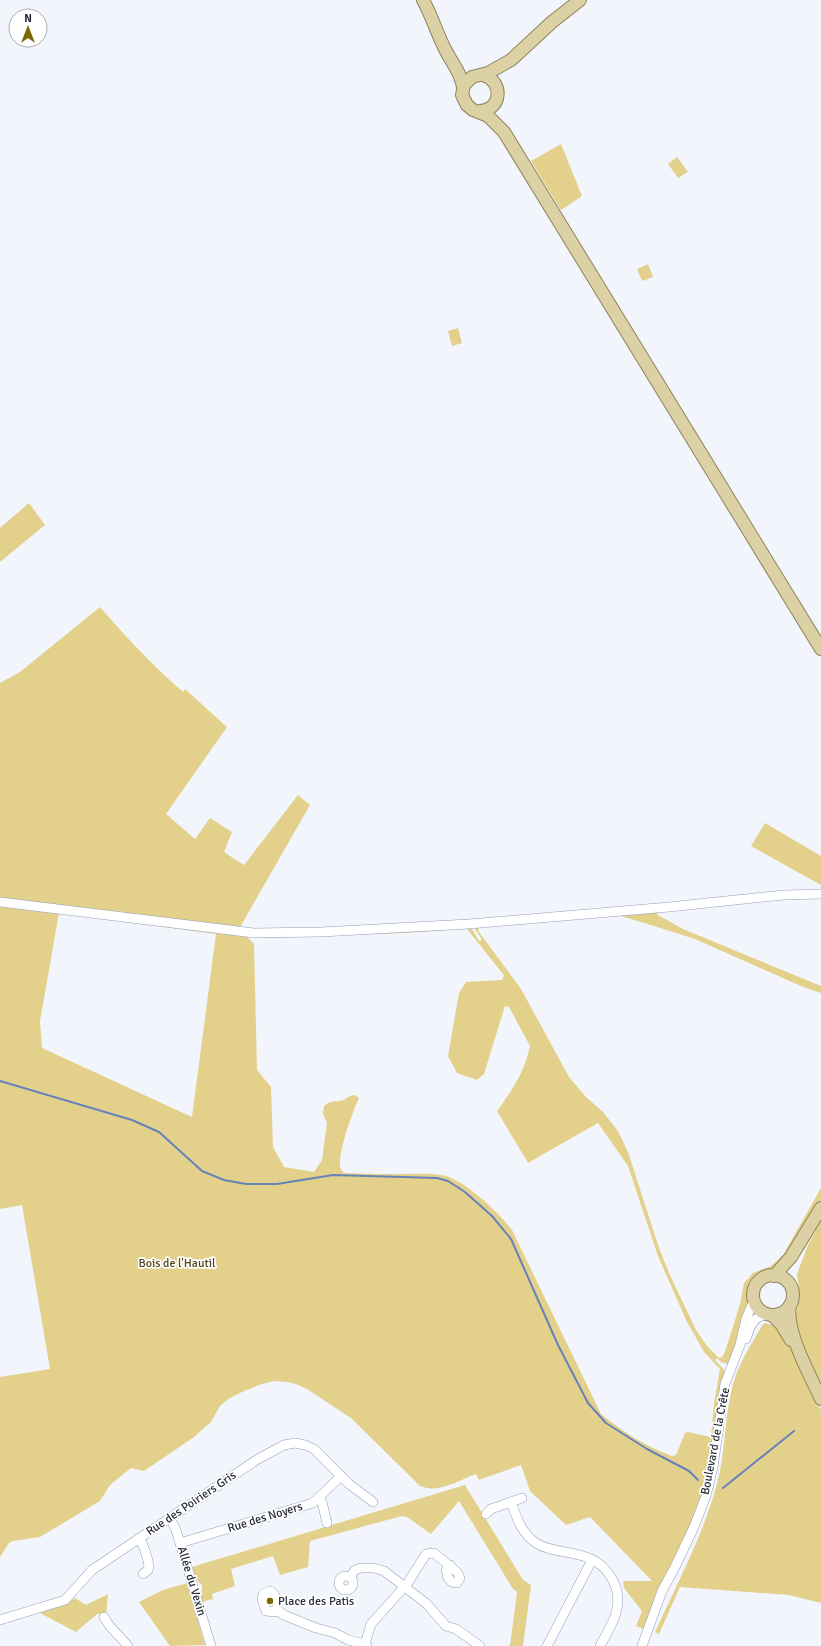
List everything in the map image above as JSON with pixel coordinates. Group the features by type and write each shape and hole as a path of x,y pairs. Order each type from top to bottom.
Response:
{"main road":[{"path":"423,0 458,72 463,87 462,95 465,104 472,110 480,111 490,109 495,103 498,95 497,85 500,77 511,60"},
{"path":"463,87 468,80 498,68 511,60 548,25 580,0"},
{"path":"450,58 465,70 492,80 497,85"},
{"path":"495,103 498,117 504,132 821,649"},
{"path":"480,111 492,119 504,132"},
{"path":"821,1208 803,1241 791,1270 790,1285 792,1297 789,1321 800,1354 821,1399"},
{"path":"774,1276 787,1264 803,1241"},
{"path":"790,1285 781,1278 774,1276 764,1278 757,1284 753,1294 757,1307 769,1314 781,1324 800,1354"},
{"path":"769,1314 780,1314 790,1306"}],"street":[{"path":"0,902 254,933 321,932 469,924 778,896 821,894"},
{"name":"Boulevard de la Crête","path":"652,1624 662,1591 690,1534 706,1496 713,1467 726,1384 740,1345 746,1319 754,1300"},
{"name":"Boulevard de la Crête","path":"652,1624 697,1529 711,1491 718,1458 726,1398 733,1372 751,1324 757,1318 769,1314"},
{"name":"Rue des Poiriers Gris","path":"2,1618 65,1600 92,1570 258,1458 284,1445 301,1444 314,1449 341,1476 360,1493 373,1502"},
{"name":"Rue des Noyers","path":"180,1543 307,1505 319,1498 341,1476"},
{"path":"319,1498 322,1502 327,1523"},
{"path":"486,1514 491,1509 522,1498"},
{"path":"511,1502 521,1527 536,1543 592,1560 602,1566 609,1573 615,1585 617,1594 616,1615 600,1646"},
{"name":"Allée du Vexin","path":"170,1518 173,1522 180,1543 211,1646"},
{"path":"139,1538 150,1566 143,1574"},
{"path":"277,1610 316,1628 366,1645 372,1624 404,1587 428,1553 434,1553 450,1565"},
{"path":"547,1646 592,1560"},
{"path":"350,1577 357,1569 365,1568 374,1568 387,1573 427,1604 446,1626 456,1629 480,1646"},
{"path":"104,1617 108,1625 125,1642"},
{"path":"642,1646 652,1624"},
{"path":"646,1646 652,1624"}],"green space":[{"path":"561,144 582,196 561,210 531,161"},
{"path":"677,157 688,172 678,178 668,164"},
{"path":"648,264 653,277 642,281 637,269"},
{"path":"458,328 462,343 452,346 448,331"},
{"path":"29,503 45,525 0,562 0,528"},
{"name":"Bois de l'Hautil","path":"100,607 161,672 183,692 185,689 227,727 166,814 195,839 210,818 232,832 224,852 244,865 298,795 310,805 239,929 254,944 257,1070 271,1087 273,1147 284,1167 314,1172 322,1160 327,1122 323,1114 324,1106 355,1095 359,1098 350,1122 340,1158 341,1169 344,1173 436,1174 455,1180 473,1191 499,1215 512,1230 601,1414 635,1438 672,1456 676,1455 685,1433 688,1432 711,1437 714,1403 720,1369 704,1352 686,1320 658,1256 628,1166 598,1123 528,1163 497,1111 517,1080 525,1064 530,1046 509,1007 505,1006 484,1074 477,1080 457,1073 448,1056 459,993 466,982 502,980 504,976 467,929 403,933 254,937 463,926 472,929 479,941 482,940 475,929 478,925 695,907 785,897 821,897 821,899 784,899 657,912 658,915 683,929 821,986 821,993 803,987 695,939 620,916 604,916 478,927 479,932 521,989 569,1077 586,1097 603,1112 618,1131 628,1152 658,1245 669,1273 696,1330 707,1346 719,1358 722,1357 725,1352 740,1304 744,1283 753,1273 771,1266 783,1255 821,1188 821,1200 785,1262 775,1269 757,1277 750,1286 749,1305 743,1317 737,1352 732,1362 728,1364 721,1362 717,1358 715,1360 727,1373 722,1391 714,1453 704,1495 677,1559 660,1589 646,1630 636,1626 642,1611 624,1588 623,1581 652,1581 590,1517 566,1525 530,1491 521,1465 479,1480 476,1474 456,1483 441,1487 427,1488 420,1486 351,1418 307,1389 287,1382 274,1381 262,1384 228,1399 220,1406 211,1422 194,1437 144,1471 131,1468 110,1485 100,1501 40,1537 13,1541 9,1543 0,1557 0,1377 50,1369 22,1205 0,1209 0,683 20,672","holes":["59,913 216,934 192,1117 42,1048 40,1021"]},
{"path":"765,823 821,856 821,885 751,846"},
{"path":"821,1221 821,1391 797,1339 794,1320 800,1298 797,1274 808,1245"},
{"path":"766,1323 777,1327 785,1335 821,1410 821,1603 789,1595 680,1587 659,1634 655,1632 697,1541 717,1484 733,1384 750,1346 763,1324"},
{"path":"465,1485 523,1580 531,1585 523,1646 510,1646 517,1592 513,1589 459,1501 431,1534 407,1517 402,1516 310,1541 308,1567 280,1575 273,1556 231,1569 235,1586 212,1594 213,1599 202,1602 200,1594 202,1585 196,1580 192,1567"},
{"path":"187,1583 205,1645 170,1646 139,1602 163,1590"},
{"path":"108,1594 106,1615 97,1614 76,1632 40,1613 64,1605 75,1598 86,1605"}],"waterway":[{"path":"0,1081 132,1120 159,1132 202,1171 224,1180 246,1184 277,1184 333,1175 437,1178 448,1181 465,1192 492,1216 511,1239 558,1345 588,1403 606,1423 647,1449 689,1471 698,1480"},
{"path":"723,1488 794,1431"}],"place":[{"name":"Place des Patis","path":"270,1601"}]}
